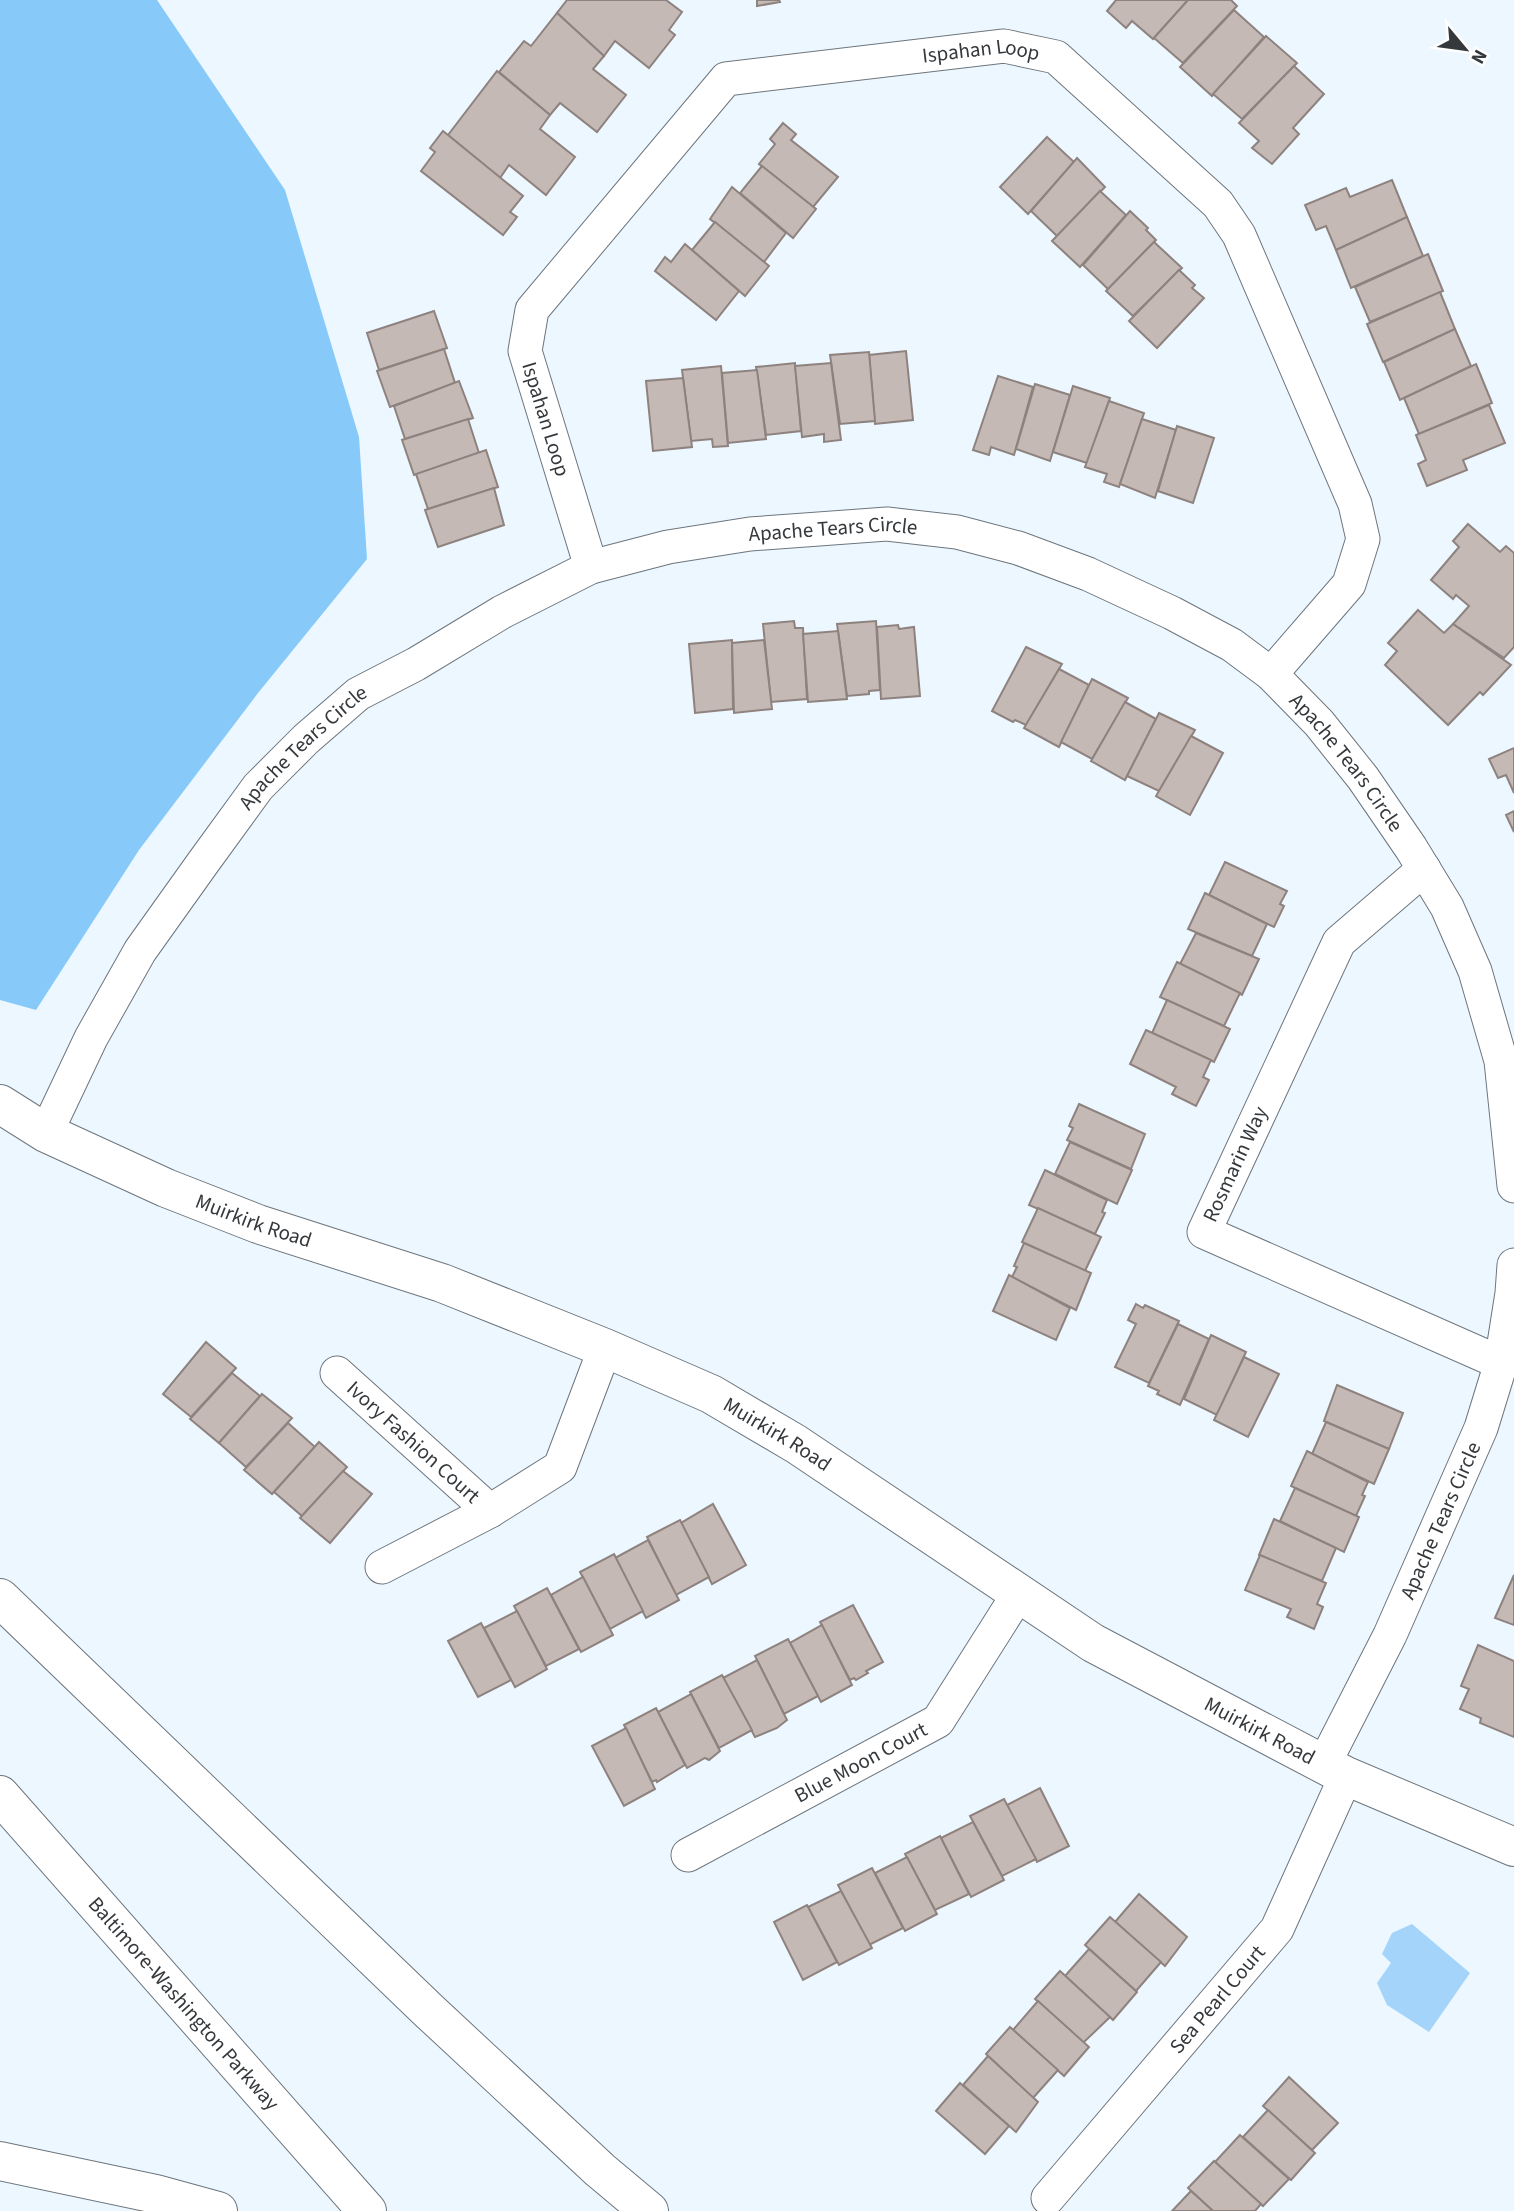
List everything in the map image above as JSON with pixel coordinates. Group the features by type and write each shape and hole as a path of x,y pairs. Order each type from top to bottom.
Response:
{"main road":[{"name":"Muirkirk Road","path":"0,1104 46,1133 166,1188 258,1224 442,1283 711,1394 796,1444 1093,1643 1335,1770 1514,1847"},
{"path":"0,1598 428,2010 600,2170 649,2211"},
{"name":"Baltimore-Washington Parkway","path":"0,1795 357,2199"},
{"path":"0,2161 156,2194 218,2211"}],"street":[{"name":"Ispahan Loop","path":"591,567 525,351 532,310 726,79 1004,46 1056,57 1217,204 1239,235 1355,504 1363,539 1349,584 1271,674"},
{"name":"Apache Tears Circle","path":"46,1133 91,1038 140,951 258,788 306,738 358,694 416,664 502,612 591,567 668,547 750,534 887,524 957,532 1018,548 1088,574 1172,613 1232,645 1271,674 1320,723 1363,778 1424,869 1447,907 1475,971 1501,1061 1514,1186"},
{"name":"Rosmarin Way","path":"1424,869 1339,942 1204,1232 1501,1363"},
{"name":"Apache Tears Circle","path":"1335,1770 1390,1635 1481,1428 1501,1363 1514,1265"},
{"name":"Ivory Fashion Court","path":"382,1567 491,1511 560,1467 605,1348"},
{"name":"Ivory Fashion Court","path":"337,1373 491,1511"},
{"name":"Blue Moon Court","path":"688,1855 938,1721 1018,1593"},
{"name":"Sea Pearl Court","path":"1048,2198 1277,1929 1335,1770"}],"shaded area":[{"path":"0,0 157,0 285,190 359,437 367,559 258,693 139,850 36,1010 0,1000"},
{"path":"1412,1924 1470,1973 1429,2032 1387,2005 1377,1983 1391,1963 1382,1954 1392,1933"}],"building":[{"path":"567,0 666,0 682,12 669,30 675,35 649,68 615,41 604,56 557,13"},
{"path":"757,0 779,0 780,2 757,6"},
{"path":"1116,0 1188,0 1153,39 1132,21 1126,28 1107,11"},
{"path":"1188,0 1231,0 1237,6 1183,63 1154,38"},
{"path":"1234,10 1264,37 1212,96 1180,67"},
{"path":"557,13 604,56 593,69 626,95 597,132 560,103 550,115 499,72 524,41 531,46"},
{"path":"1266,36 1297,63 1242,119 1213,94"},
{"path":"1294,66 1324,94 1293,128 1299,134 1272,164 1252,148 1259,141 1239,123"},
{"path":"497,71 550,115 540,129 575,157 546,195 509,165 500,178 448,135"},
{"path":"783,123 796,134 791,140 838,177 813,207 759,164 775,144 770,139"},
{"path":"443,131 523,196 510,212 517,217 503,235 421,171 435,152 430,148"},
{"path":"1047,137 1074,162 1028,214 1000,187"},
{"path":"1077,158 1105,187 1057,236 1031,211"},
{"path":"762,166 816,209 793,238 740,193"},
{"path":"1392,180 1407,217 1336,250 1326,226 1316,230 1305,205 1346,188 1350,197"},
{"path":"732,187 786,233 764,262 710,219"},
{"path":"1100,191 1126,215 1080,267 1052,241"},
{"path":"1130,211 1156,240 1108,289 1083,265"},
{"path":"1407,217 1423,256 1351,288 1336,250"},
{"path":"715,222 769,266 745,296 692,250"},
{"path":"1154,242 1182,268 1133,316 1106,291"},
{"path":"685,244 739,291 716,320 655,271 665,257 671,262"},
{"path":"1428,254 1443,291 1370,322 1355,287"},
{"path":"1179,270 1195,285 1192,288 1204,298 1157,348 1129,321"},
{"path":"1440,292 1455,329 1383,362 1367,324"},
{"path":"434,311 447,348 379,370 367,333"},
{"path":"1455,329 1471,366 1400,400 1384,362"},
{"path":"444,349 455,383 390,407 377,371"},
{"path":"906,351 913,420 875,424 869,355"},
{"path":"869,352 875,421 840,424 830,355"},
{"path":"795,363 801,431 766,435 756,367"},
{"path":"831,363 841,440 824,442 824,434 802,437 795,366"},
{"path":"1476,364 1492,403 1419,434 1404,398"},
{"path":"721,366 728,446 713,447 712,439 691,441 682,370"},
{"path":"757,370 766,439 728,443 722,373"},
{"path":"998,376 1033,387 1014,455 991,447 989,455 973,450"},
{"path":"683,378 692,447 653,451 646,381"},
{"path":"459,381 473,418 405,439 394,406"},
{"path":"1035,384 1070,395 1050,461 1016,449"},
{"path":"1073,386 1110,398 1087,463 1053,452"},
{"path":"1109,401 1144,413 1119,487 1104,482 1107,474 1085,467"},
{"path":"1489,405 1505,443 1463,460 1467,470 1427,486 1418,464 1426,460 1416,435"},
{"path":"468,419 479,453 414,475 402,440"},
{"path":"1142,419 1176,430 1155,498 1120,484"},
{"path":"1177,426 1214,438 1193,503 1158,491"},
{"path":"486,450 498,487 428,509 416,474"},
{"path":"494,488 504,525 438,547 425,510"},
{"path":"1468,524 1500,552 1506,546 1514,553 1514,647 1504,658 1453,624 1469,606 1456,595 1453,599 1431,580 1459,547 1453,541"},
{"path":"1418,610 1444,633 1453,624 1511,665 1483,695 1480,692 1448,725 1385,665 1397,651 1388,643"},
{"path":"794,621 795,628 803,628 807,699 771,702 763,624"},
{"path":"876,621 880,690 847,696 837,624"},
{"path":"898,625 899,629 914,627 920,696 881,699 877,627"},
{"path":"838,631 847,699 808,702 803,634"},
{"path":"732,640 733,709 695,713 689,644"},
{"path":"764,640 772,709 734,713 732,643"},
{"path":"1026,647 1062,664 1026,725 1015,720 1013,722 992,711"},
{"path":"1059,669 1089,685 1059,747 1024,728"},
{"path":"1092,679 1128,698 1092,759 1061,742"},
{"path":"1125,702 1156,719 1125,780 1091,761"},
{"path":"1159,713 1195,730 1159,791 1127,776"},
{"path":"1191,736 1223,753 1190,815 1156,796"},
{"path":"1514,748 1514,793 1506,775 1498,778 1489,759"},
{"path":"1514,811 1514,832 1506,815"},
{"path":"1225,862 1287,891 1280,904 1284,906 1274,927 1209,895"},
{"path":"1205,893 1267,924 1252,956 1188,929"},
{"path":"1196,933 1259,959 1242,995 1180,964"},
{"path":"1177,962 1240,993 1224,1026 1160,997"},
{"path":"1167,1000 1230,1029 1214,1062 1152,1033"},
{"path":"1146,1030 1211,1060 1203,1077 1209,1080 1196,1106 1172,1094 1176,1087 1130,1064"},
{"path":"1079,1104 1145,1134 1131,1169 1067,1140 1073,1128 1069,1126"},
{"path":"1070,1142 1132,1170 1117,1204 1055,1174"},
{"path":"1045,1170 1107,1200 1102,1212 1105,1213 1095,1234 1029,1205"},
{"path":"1038,1208 1101,1237 1085,1271 1022,1242"},
{"path":"1024,1243 1091,1273 1076,1310 1012,1277"},
{"path":"1009,1275 1070,1308 1056,1340 993,1311"},
{"path":"1136,1304 1143,1308 1145,1305 1179,1321 1149,1383 1115,1367 1136,1324 1128,1320"},
{"path":"1178,1324 1209,1339 1180,1405 1157,1394 1159,1391 1148,1386"},
{"path":"1211,1335 1246,1352 1217,1415 1184,1399"},
{"path":"206,1342 236,1368 191,1417 163,1394"},
{"path":"1244,1357 1279,1374 1248,1437 1214,1420"},
{"path":"232,1373 260,1396 219,1443 190,1419"},
{"path":"1337,1385 1403,1413 1389,1449 1324,1421"},
{"path":"262,1394 292,1418 246,1467 219,1443"},
{"path":"1326,1422 1389,1449 1374,1484 1312,1454"},
{"path":"288,1423 315,1447 272,1494 244,1470"},
{"path":"319,1442 347,1467 302,1516 274,1492"},
{"path":"1307,1451 1368,1482 1356,1516 1291,1486"},
{"path":"343,1471 372,1494 330,1543 300,1518"},
{"path":"1295,1488 1359,1517 1344,1552 1280,1521"},
{"path":"713,1504 746,1565 712,1584 681,1523"},
{"path":"1274,1519 1336,1548 1322,1581 1259,1555"},
{"path":"680,1520 709,1577 676,1595 647,1537"},
{"path":"648,1540 679,1600 646,1618 615,1558"},
{"path":"614,1554 643,1611 610,1629 580,1572"},
{"path":"1260,1555 1326,1583 1317,1604 1323,1607 1314,1629 1287,1617 1291,1609 1245,1590"},
{"path":"1514,1575 1514,1625 1495,1618"},
{"path":"583,1577 613,1635 581,1652 551,1595"},
{"path":"547,1588 579,1649 546,1666 514,1606"},
{"path":"853,1605 883,1662 856,1680 850,1680 820,1622"},
{"path":"517,1611 547,1669 515,1687 484,1628"},
{"path":"481,1623 511,1680 478,1697 448,1641"},
{"path":"822,1625 852,1685 821,1702 790,1643"},
{"path":"788,1639 818,1696 784,1714 755,1656"},
{"path":"1478,1645 1514,1661 1514,1737 1480,1723 1481,1718 1460,1709 1469,1689 1461,1686"},
{"path":"757,1660 787,1720 777,1728 755,1737 723,1678"},
{"path":"722,1675 752,1730 719,1748 690,1692"},
{"path":"691,1694 720,1751 709,1760 705,1758 687,1768 658,1712"},
{"path":"656,1708 685,1765 657,1782 652,1782 624,1725"},
{"path":"626,1728 655,1789 624,1806 592,1746"},
{"path":"1040,1788 1069,1846 1037,1862 1007,1805"},
{"path":"1004,1799 1036,1859 1002,1876 970,1816"},
{"path":"973,1822 1004,1880 971,1897 941,1838"},
{"path":"940,1836 969,1894 935,1910 905,1854"},
{"path":"907,1857 937,1914 905,1931 875,1873"},
{"path":"872,1868 903,1928 869,1945 838,1885"},
{"path":"841,1891 872,1948 839,1965 808,1907"},
{"path":"1139,1894 1187,1937 1165,1966 1115,1922"},
{"path":"807,1905 837,1962 803,1980 774,1922"},
{"path":"1110,1917 1161,1962 1136,1991 1085,1945"},
{"path":"1089,1949 1137,1992 1113,2020 1065,1976"},
{"path":"1060,1971 1110,2017 1083,2043 1035,1999"},
{"path":"1038,2001 1089,2047 1064,2076 1013,2030"},
{"path":"1010,2027 1058,2070 1033,2098 986,2054"},
{"path":"988,2056 1038,2102 1016,2132 963,2085"},
{"path":"1289,2077 1338,2123 1312,2150 1263,2106"},
{"path":"960,2083 1009,2126 985,2154 936,2111"},
{"path":"1268,2110 1315,2153 1291,2180 1243,2137"},
{"path":"1240,2135 1289,2179 1263,2206 1215,2162"},
{"path":"1214,2161 1261,2204 1255,2211 1213,2211 1188,2188"},
{"path":"1191,2191 1213,2211 1172,2211"}]}
